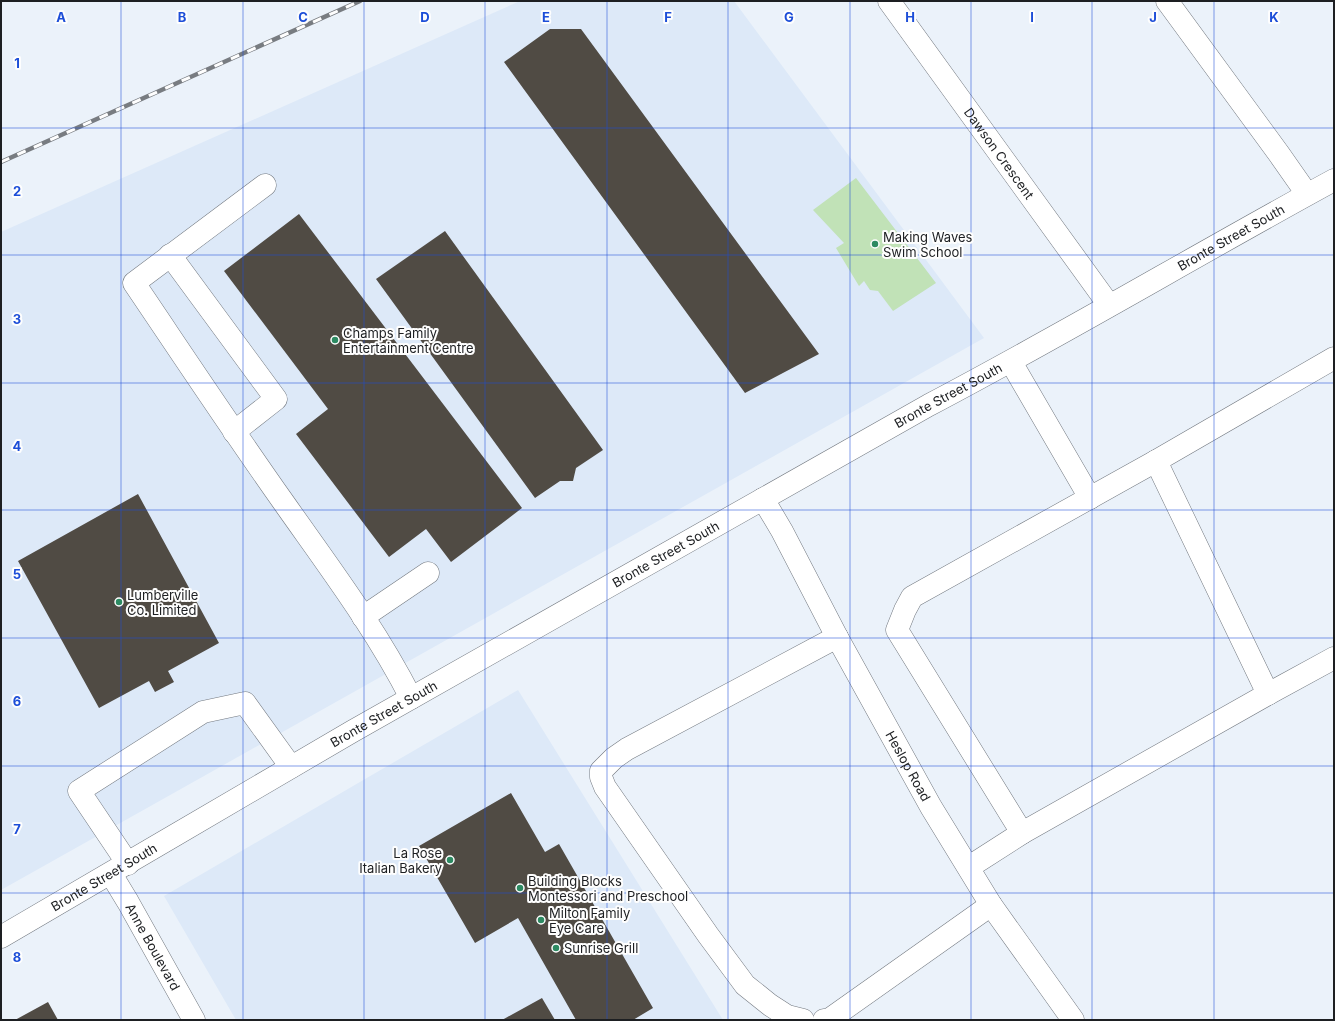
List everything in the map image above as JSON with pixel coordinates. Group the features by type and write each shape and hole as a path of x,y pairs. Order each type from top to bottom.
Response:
{"main road":[{"name":"Dawson Crescent","path":"889,1 1109,305"},
{"path":"1167,1 1307,194"},
{"name":"Bronte Street South","path":"1,937 411,698 924,408 1011,362 1109,305 1334,180"},
{"path":"265,185 134,283 234,432 363,617 398,673 411,698"},
{"path":"170,256 276,399 234,432"},
{"path":"1022,833 897,630 912,597 1156,461 1334,358"},
{"path":"1011,362 1090,498"},
{"path":"1156,461 1268,694"},
{"name":"Heslop Road","path":"764,499 836,637 931,807 991,905 1073,1020"},
{"path":"363,617 428,573"},
{"path":"803,1020 787,1016 770,1005 745,985 708,935 605,787 601,777 601,771 614,758 627,749 836,637"},
{"path":"969,868 1022,833 1334,658"},
{"name":"Anne Boulevard","path":"194,1020 134,913 119,869 79,791 203,712 245,702 291,767"},
{"path":"824,1020 830,1019 991,905"}],"shaded area":[{"path":"520,1 734,1 984,338 1,890 1,232"},
{"path":"518,690 723,1020 236,1020 164,896"}],"green space":[{"name":"Making Waves Swim School","path":"856,178 936,283 893,311 878,291 870,290 864,281 859,286 836,248 844,243 813,210"}],"building":[{"path":"550,29 581,29 819,354 745,393 504,62"},
{"name":"Champs Family Entertainment Centre","path":"299,214 522,508 451,562 426,529 389,557 296,434 328,409 224,271"},
{"path":"445,231 603,450 576,468 573,481 560,481 535,498 376,279"},
{"name":"Lumberville Co. Limited","path":"138,494 219,643 168,671 174,682 155,692 149,681 99,708 18,561"},
{"path":"511,793 545,852 559,844 653,1008 633,1020 576,1020 518,918 475,943 419,846"},
{"path":"542,998 555,1020 502,1020"},
{"path":"48,1002 58,1020 15,1020"}],"railway":[{"path":"1,162 360,1"}],"place":[{"name":"Making Waves Swim School","path":"875,244"},
{"name":"Champs Family Entertainment Centre","path":"335,340"},
{"name":"Lumberville Co. Limited","path":"119,602"},
{"name":"La Rose Italian Bakery","path":"450,860"},
{"name":"Building Blocks Montessori and Preschool","path":"520,888"},
{"name":"Milton Family Eye Care","path":"541,920"},
{"name":"Sunrise Grill","path":"556,948"}]}
